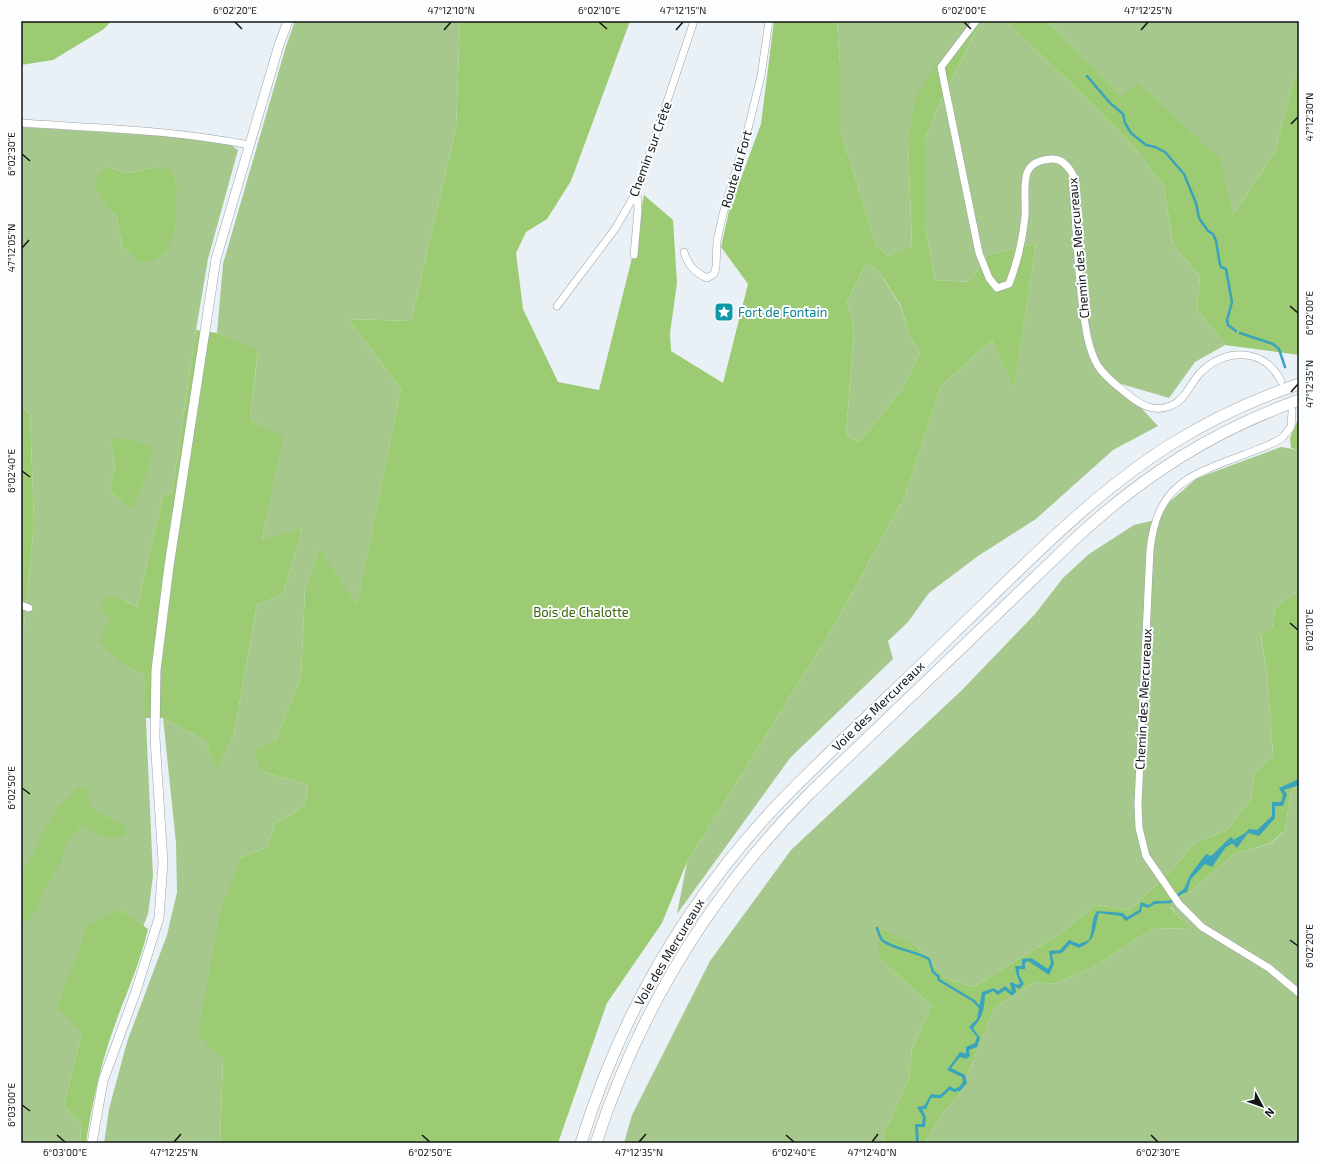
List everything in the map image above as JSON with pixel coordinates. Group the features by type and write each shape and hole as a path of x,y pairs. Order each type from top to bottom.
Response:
{"highway":[{"name":"Voie des Mercureaux","path":"580,1143 614,1052 635,1007 663,956 716,877 743,843 783,799 1046,545 1117,482 1160,451 1203,426 1241,407 1299,384"},
{"name":"Voie des Mercureaux","path":"596,1143 628,1058 648,1015 673,970 699,928 733,881 789,815 1077,537 1120,498 1155,472 1195,447 1246,421 1299,400"}],"main road":[{"path":"92,1143 103,1080 136,991 159,918 163,863 155,738 156,670 169,566 216,260 279,45 288,21"}],"street":[{"name":"Chemin sur Crête","path":"557,306 614,229 637,191 694,21"},
{"name":"Route du Fort","path":"684,252 688,263 696,273 706,278 714,274 716,267 717,242 723,214 747,133 761,76 769,21"},
{"name":"Chemin des Mercureaux","path":"976,21 941,67 979,253 989,278 997,288 1009,284 1014,272 1025,218 1027,173 1032,165 1041,160 1059,160 1068,167 1073,175 1079,274 1088,340 1098,365 1110,379 1141,405 1157,408 1166,407 1177,402 1200,373 1215,362 1226,358 1247,354 1258,357 1273,368 1281,380"},
{"path":"21,123 171,134 221,139 249,145"},
{"path":"634,255 638,210 637,191"},
{"name":"Chemin des Mercureaux","path":"1292,411 1291,427 1282,438 1192,476 1168,496 1155,519 1150,550 1138,804 1139,828 1143,848 1150,864 1178,904 1202,927 1269,968 1299,992"},
{"path":"21,604 29,608"}],"green space":[{"path":"21,21 111,21 104,29 53,60 21,65"},
{"path":"295,21 460,21 456,128 411,321 348,319 401,389 357,606 320,551 305,590 301,677 276,740 260,771 308,785 305,806 275,823 267,847 240,858 223,1059 220,1143 104,1143 109,1109 127,1042 167,935 177,892 176,843 163,718 205,740 217,768 234,733 257,605 283,594 302,529 262,540 282,436 250,420 258,350 217,333 223,264 286,46"},
{"name":"Bois de Chalotte","path":"460,21 630,21 571,181 547,219 526,232 516,253 523,309 558,382 599,390 631,262 644,195 673,220 677,283 670,333 671,351 723,383 748,284 721,247 729,211 761,124 774,21 837,21 840,63 840,129 876,245 888,256 912,247 908,143 916,96 935,66 975,21 981,21 938,107 925,139 925,225 935,280 969,282 988,255 1036,243 1014,389 992,340 941,386 905,496 834,626 687,862 662,923 607,1003 558,1143 220,1143 223,1059 198,1035 220,913 240,858 267,847 275,823 305,806 308,785 260,771 254,751 276,740 301,677 305,590 320,550 357,605 401,389 348,319 411,321 456,128","holes":["866,264 877,269 900,304 909,333 920,353 902,390 859,442 846,435 854,329 847,302"]},
{"path":"837,21 975,21 908,143 912,248 888,256 876,245 840,129 840,63"},
{"path":"981,21 1006,21 1096,108 1138,152 1164,187 1173,245 1200,276 1197,309 1225,345 1195,362 1169,398 1118,383 1158,426 1113,450 1036,519 978,556 929,593 908,622 888,641 893,659 790,758 677,914 687,862 834,626 905,496 941,386 992,340 1014,388 1036,243 988,255 969,282 935,280 925,225 925,139 938,107"},
{"path":"1006,21 1047,21 1121,97 1138,83 1220,159 1233,215 1275,152 1294,78 1299,72 1299,355 1225,345 1197,309 1200,276 1173,245 1164,187 1138,152 1096,108"},
{"path":"1047,21 1299,21 1299,72 1294,78 1275,152 1233,215"},
{"path":"21,127 169,136 231,145 238,150 208,259 172,493 163,496 137,607 119,598 106,598 109,619 127,667 144,675 153,876 148,914 143,927 118,909 82,1032 64,1105 81,1125 80,1143 21,1143 21,638 24,626 34,523 30,415 21,405","holes":["107,167 127,173 158,167 130,253 123,250 116,215 106,205 104,199 103,194","111,438 121,501 109,491 115,467"]},
{"path":"107,167 127,173 158,167 171,170 177,188 174,235 165,252 151,262 138,262 130,253 123,250 116,215 109,209 95,190 98,174"},
{"path":"866,264 877,269 900,305 909,333 920,353 902,390 859,442 846,435 854,329 847,302"},
{"path":"196,330 217,333 258,349 250,420 283,436 262,539 302,529 283,594 257,605 234,733 217,769 205,740 163,718 145,718 144,675 127,667 99,642 109,619 100,607 106,598 119,598 137,607 163,496 172,493"},
{"path":"21,405 30,415 34,523 24,626 21,638"},
{"path":"1299,417 1299,450 1291,448 1290,438"},
{"path":"111,438 138,441 154,450 134,509 109,491 115,467"},
{"path":"1281,447 1299,450 1299,591 1275,607 1272,629 1261,636 1267,673 1273,755 1254,774 1251,799 1228,829 1195,843 1169,873 1130,910 1096,905 1058,935 973,987 945,978 917,947 879,958 932,1006 912,1048 909,1079 884,1133 883,1143 624,1143 632,1115 710,961 791,850 961,691 1035,614 1063,578 1089,554 1134,525 1159,519 1169,502 1197,478"},
{"path":"1299,591 1299,785 1291,791 1285,830 1271,843 1234,854 1191,891 1177,899 1170,907 1189,928 1152,929 1097,965 1055,984 1034,982 995,1007 959,1095 942,1114 925,1143 883,1143 884,1133 909,1079 912,1048 932,1006 879,958 878,927 917,947 945,978 973,987 1058,935 1096,905 1130,910 1169,873 1195,843 1228,829 1251,799 1254,774 1273,755 1267,673 1261,635 1272,629 1275,607"},
{"path":"1299,785 1299,1143 925,1143 942,1114 959,1095 995,1007 1034,982 1055,984 1097,965 1152,929 1188,928 1170,906 1177,899 1191,891 1234,854 1272,843 1285,830 1291,791"},
{"path":"79,787 86,787 90,806 112,820 125,825 125,836 103,838 81,825 64,848 61,862 42,892 39,906 30,918 21,924 21,874 38,845 42,833 58,808"},
{"path":"118,909 148,929 140,959 104,1057 95,1094 86,1143 80,1143 81,1125 64,1105 82,1032 57,1009 87,926"}],"water":[{"path":"1299,779 1299,785 1284,790 1287,794 1283,806 1275,806 1275,818 1259,836 1248,833 1237,848 1230,841 1212,867 1205,864 1191,879 1187,892 1181,894 1179,892 1184,889 1190,875 1206,854 1211,856 1231,837 1236,842 1249,829 1257,830 1272,816 1272,802 1281,802 1283,795 1279,788"},
{"path":"1154,901 1169,901 1170,903 1155,904 1148,908 1142,906 1141,912 1126,921 1121,916 1099,913 1094,934 1085,945 1079,948 1070,944 1062,953 1052,954 1054,964 1049,975 1028,961 1025,963 1025,969 1019,969 1019,975 1024,984 1019,989 1015,986 1016,992 1012,996 1005,990 998,995 993,991 985,995 982,1013 973,1028 980,1038 977,1047 969,1050 970,1056 966,1059 960,1057 951,1068 965,1075 967,1083 960,1091 954,1092 950,1090 941,1098 931,1098 926,1109 922,1109 926,1117 925,1127 918,1127 919,1143 916,1143 915,1124 922,1124 923,1117 917,1107 924,1106 931,1094 940,1095 950,1086 954,1089 959,1087 963,1082 962,1077 947,1070 960,1052 966,1054 966,1047 975,1043 977,1037 969,1027 977,1019 982,992 994,988 998,991 1005,986 1012,992 1010,983 1011,982 1018,985 1020,983 1015,966 1022,966 1022,959 1031,958 1048,969 1051,963 1049,951 1060,950 1069,940 1079,944 1089,940 1097,911 1123,913 1127,917 1139,910 1141,902 1149,905"}],"waterway":[{"path":"1087,76 1110,103 1123,114 1125,123 1131,133 1146,145 1155,147 1165,152 1184,174 1196,203 1199,218 1208,231 1213,234 1216,241 1220,265 1226,269 1232,302 1227,320 1228,325 1236,331"},
{"path":"1240,333 1273,344 1279,349 1285,367"},
{"path":"1224,847 1244,835"},
{"path":"1167,902 1170,902 1182,892"},
{"path":"877,928 882,940 886,943 929,959 933,972 938,976 939,980 974,1001 981,1009"}],"place":[{"name":"Fort de Fontain","path":"724,312"}]}
